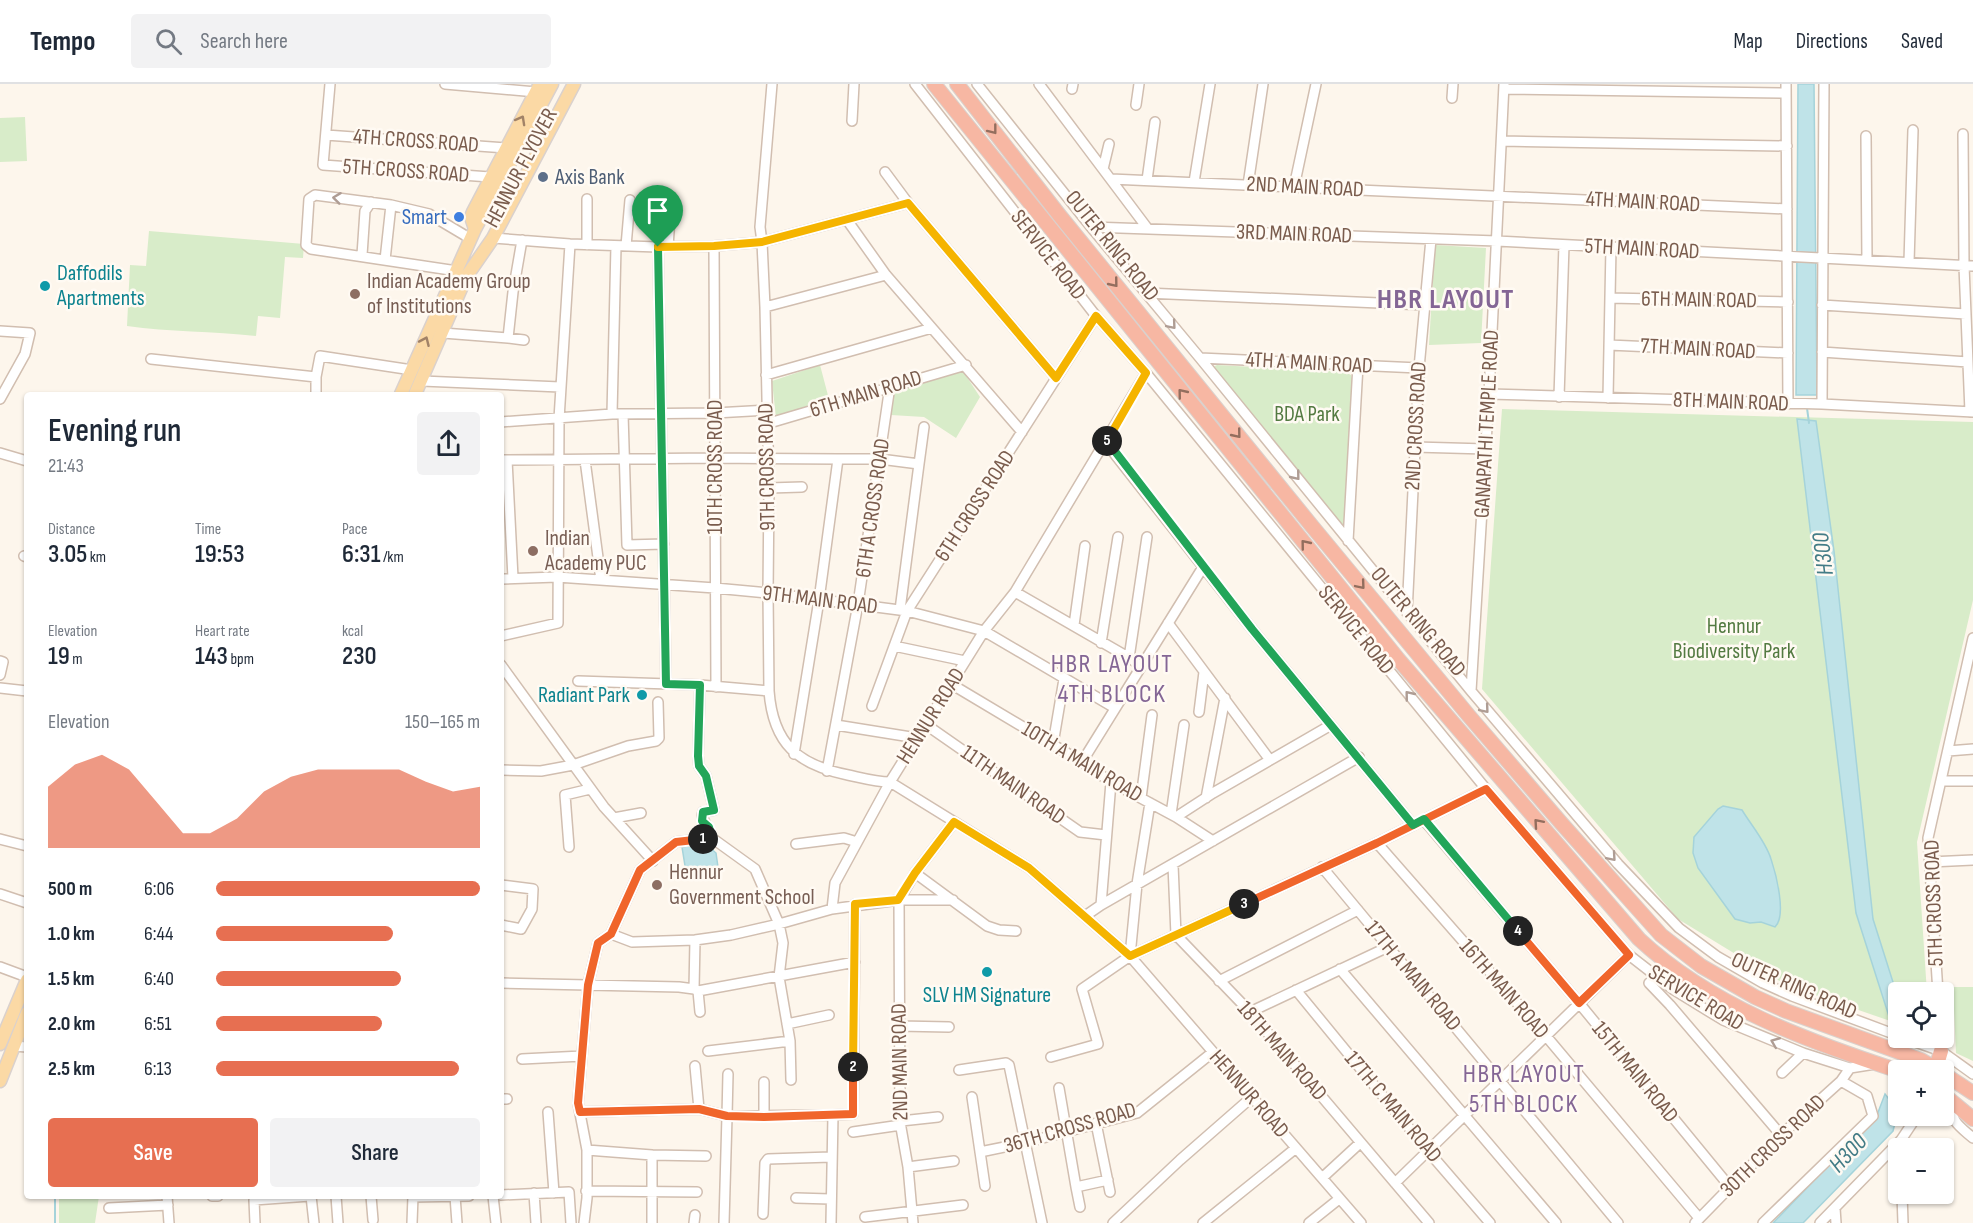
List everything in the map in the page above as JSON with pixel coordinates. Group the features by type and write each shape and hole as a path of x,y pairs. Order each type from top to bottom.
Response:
{"highway":[{"path":"926,84 947,100"},
{"path":"934,84 947,100"},
{"name":"OUTER RING ROAD","path":"957,84 1060,216 1311,525 1497,748 1661,935 1701,966 1755,997 1786,1011 1921,1060"},
{"name":"OUTER RING ROAD","path":"947,100 1398,659 1639,939 1661,960 1687,978 1747,1013 1888,1067"},
{"name":"OUTER RING ROAD","path":"1954,1080 1971,1091"},
{"path":"1954,1103 1973,1119"}],"main road":[{"name":"HENNUR FLYOVER","path":"482,253 481,242 491,211 552,84"},
{"name":"HENNUR FLYOVER","path":"473,234 491,211 565,84"},
{"path":"417,392 466,277 493,238 574,84"},
{"path":"403,392 473,234 471,217 538,88"},
{"path":"0,1081 6,1045 24,988"},
{"path":"6,1045 24,1018"}],"street":[{"path":"326,135 330,84"},
{"path":"445,84 538,88"},
{"name":"9TH CROSS ROAD","path":"769,691 769,488 765,307 760,227 772,84"},
{"path":"852,121 854,84"},
{"name":"SERVICE ROAD","path":"915,84 1096,316 1146,373 1486,789 1629,955 1674,990 1724,1020 1803,1053 1850,1068 1878,1064"},
{"name":"SERVICE ROAD","path":"977,84 1091,227 1471,691 1618,864 1679,928 1694,940 1763,983 1888,1032"},
{"path":"1039,84 1148,230"},
{"path":"1136,105 1139,84"},
{"path":"1194,182 1210,84"},
{"path":"1248,184 1263,84"},
{"path":"1294,187 1316,84"},
{"path":"1452,98 1453,84"},
{"path":"1822,404 1824,84"},
{"path":"1504,86 1786,88 1788,404"},
{"name":"GANAPATHI TEMPLE ROAD","path":"1471,691 1504,86"},
{"path":"1147,180 1155,122"},
{"path":"1909,262 1913,130"},
{"path":"1963,134 1968,266 1966,314 1971,412"},
{"name":"4TH CROSS ROAD","path":"326,135 506,148"},
{"name":"5TH CROSS ROAD","path":"326,135 323,165 490,177"},
{"path":"1866,136 1867,260"},
{"path":"1502,141 1787,146"},
{"path":"1103,169 1109,144"},
{"path":"885,172 908,203 1056,378"},
{"name":"2ND MAIN ROAD","path":"1111,179 1499,196"},
{"path":"457,271 311,249 306,245 309,199 315,195 391,205 429,214 473,234"},
{"name":"4TH MAIN ROAD","path":"1499,196 1787,209"},
{"path":"586,199 587,245"},
{"path":"626,246 630,200"},
{"path":"362,255 365,211 371,202"},
{"path":"666,684 662,458 663,247 670,202"},
{"path":"493,238 587,245 663,247 762,242 908,203"},
{"path":"385,260 391,205"},
{"path":"847,219 886,275 1022,432"},
{"name":"3RD MAIN ROAD","path":"1091,227 1497,242"},
{"name":"2ND CROSS ROAD","path":"1407,613 1419,368 1431,239"},
{"path":"508,338 522,240"},
{"name":"5TH MAIN ROAD","path":"1497,242 1968,266"},
{"path":"504,635 558,623 560,387 570,244"},
{"path":"1558,397 1564,245"},
{"path":"612,414 616,246"},
{"name":"10TH CROSS ROAD","path":"714,246 716,687"},
{"path":"1608,398 1611,247"},
{"path":"765,307 886,275"},
{"path":"1146,293 1425,305"},
{"name":"6TH MAIN ROAD","path":"1610,298 1788,302"},
{"path":"1822,305 1966,314"},
{"name":"6TH CROSS ROAD","path":"872,706 894,646 904,610 1096,316"},
{"path":"766,375 932,328"},
{"path":"0,331 30,333 25,354 0,399"},
{"path":"443,333 524,340"},
{"name":"7TH MAIN ROAD","path":"1609,345 1788,353"},
{"path":"1822,352 1968,362"},
{"path":"316,392 320,356 412,370"},
{"path":"151,358 316,377"},
{"name":"4TH A MAIN ROAD","path":"1200,358 1419,368"},
{"name":"6TH MAIN ROAD","path":"766,424 966,365"},
{"path":"1348,541 1358,365"},
{"name":"HENNUR ROAD","path":"1146,373 1015,592 984,631 890,782 1029,868 1130,956 1361,1223"},
{"path":"422,381 560,387"},
{"name":"6TH A CROSS ROAD","path":"827,771 858,604 890,386"},
{"name":"8TH MAIN ROAD","path":"1489,394 1822,404 1971,412"},
{"path":"504,422 612,414 767,410"},
{"path":"623,414 627,544 664,544"},
{"path":"904,610 924,427"},
{"path":"1106,443 1203,567 1413,825"},
{"path":"1415,447 1486,449"},
{"path":"0,453 24,460"},
{"path":"794,754 819,600 838,459"},
{"path":"513,578 504,460 880,459 919,464"},
{"path":"585,460 601,580"},
{"path":"769,488 802,487"},
{"path":"1101,643 1118,537"},
{"path":"1129,658 1148,537"},
{"path":"1074,626 1085,546"},
{"path":"1082,762 1203,567"},
{"name":"9TH MAIN ROAD","path":"504,579 557,577 715,588 904,610 984,631 1115,708"},
{"path":"1015,592 1141,667"},
{"path":"1168,623 1270,760"},
{"name":"5TH CROSS ROAD","path":"1937,982 1928,838 1973,638"},
{"path":"894,646 965,661"},
{"path":"0,661 3,662 0,675"},
{"path":"1199,712 1204,672"},
{"path":"505,679 590,789 653,861"},
{"path":"1053,744 1064,680"},
{"path":"578,681 700,685 769,691 779,735 794,754 827,771 890,782 835,883 832,909"},
{"name":"10TH A MAIN ROAD","path":"951,684 1053,744 1111,782 1213,841"},
{"path":"700,685 699,766 706,776 714,810 703,812 702,816 712,838 755,869 779,924 783,943 779,977 790,1041 791,1080"},
{"path":"0,688 24,692"},
{"path":"1206,798 1225,698"},
{"path":"504,770 541,771 573,765 616,749 659,738 658,702"},
{"path":"1130,956 1152,715"},
{"name":"11TH MAIN ROAD","path":"925,724 1080,832 1106,835"},
{"path":"1173,816 1184,724"},
{"path":"836,725 917,738"},
{"path":"1173,816 1331,725"},
{"path":"1948,750 1973,749"},
{"path":"1085,916 1359,758"},
{"path":"1942,781 1973,781"},
{"path":"1101,905 1111,782"},
{"path":"569,847 565,795 590,789"},
{"path":"1051,1058 1098,1044 1082,989 1130,956 1377,843 1486,789"},
{"path":"614,818 641,813"},
{"name":"15TH MAIN ROAD","path":"1424,819 1730,1187"},
{"path":"898,900 915,873 954,822"},
{"path":"584,1223 587,1150 578,1103 588,985 598,943 611,934 640,870 676,842 712,838"},
{"path":"796,844 844,838 857,842"},
{"path":"0,839 24,845"},
{"name":"16TH MAIN ROAD","path":"1377,843 1546,1036 1697,1221"},
{"path":"1930,862 1973,860"},
{"path":"1173,865 1176,935"},
{"name":"17TH A MAIN ROAD","path":"1322,867 1618,1223"},
{"path":"915,873 994,929 1016,930"},
{"path":"504,885 533,889 532,909 521,929 504,926"},
{"path":"0,894 24,902"},
{"path":"611,934 632,942 695,940 779,924 855,904 898,900 953,900"},
{"name":"2ND MAIN ROAD","path":"898,900 901,1123 913,1223"},
{"path":"580,1112 699,1109 727,1116 853,1114 855,904"},
{"path":"1219,981 1358,910"},
{"name":"18TH MAIN ROAD","path":"1176,935 1250,1012 1429,1223"},
{"path":"695,940 696,990 700,1012"},
{"path":"1250,1012 1388,947"},
{"path":"1395,1183 1629,955"},
{"path":"504,983 696,990 855,962"},
{"path":"0,968 24,977"},
{"path":"1340,969 1556,1223"},
{"path":"1649,983 1781,1135"},
{"name":"17TH C MAIN ROAD","path":"1296,990 1490,1223"},
{"path":"1670,1005 1674,990"},
{"path":"787,1024 829,1015"},
{"path":"899,1026 950,1027"},
{"path":"708,1051 790,1041"},
{"path":"6,1045 24,1047"},
{"name":"SERVICE ROAD","path":"1944,1048 1973,1074"},
{"name":"36TH CROSS ROAD","path":"980,1152 1024,1143 1137,1113 1213,1052"},
{"path":"1782,1073 1803,1053"},
{"path":"522,1059 582,1056"},
{"path":"959,1070 1008,1063 1041,1223"},
{"path":"696,1066 699,1109"},
{"name":"30TH CROSS ROAD","path":"1697,1221 1781,1135 1841,1081 1850,1068"},
{"path":"724,1223 728,1074"},
{"path":"1763,1223 1873,1116 1867,1096 1841,1081"},
{"path":"764,1082 764,1117"},
{"path":"1059,1088 1080,1207"},
{"path":"972,1097 985,1186"},
{"path":"1113,1223 1252,1097"},
{"path":"548,1112 554,1192"},
{"path":"831,1223 833,1115"},
{"path":"853,1132 938,1118"},
{"path":"1954,1121 1973,1138"},
{"path":"1096,1123 1110,1192"},
{"path":"1322,1178 1360,1143"},
{"path":"1203,1223 1296,1148"},
{"path":"587,1150 706,1156"},
{"path":"652,1155 652,1223"},
{"path":"763,1214 765,1163 768,1159 831,1157"},
{"path":"1820,1223 1888,1157"},
{"path":"908,1167 954,1161"},
{"path":"1076,1187 1108,1180"},
{"path":"586,1191 697,1192"},
{"path":"504,1194 569,1192 571,1223"},
{"path":"534,1193 536,1223"},
{"path":"796,1198 830,1199"},
{"path":"253,1199 255,1223"},
{"path":"310,1199 314,1223"},
{"path":"336,1199 338,1223"},
{"path":"371,1199 373,1220"},
{"path":"412,1223 413,1199"},
{"path":"455,1199 457,1223"},
{"path":"493,1199 496,1223"},
{"path":"1309,1223 1339,1199"},
{"path":"109,1208 167,1200 169,1223"},
{"path":"1902,1204 1903,1223"},
{"path":"865,1217 963,1205"},
{"path":"1835,1208 1836,1223"}],"green space":[{"path":"25,117 27,161 0,162 0,118"},
{"path":"149,231 304,244 303,258 285,257 280,318 258,316 256,336 127,326 130,265 146,266"},
{"path":"1435,245 1486,248 1481,343 1429,345"},
{"path":"820,365 830,403 776,418 772,381"},
{"name":"BDA Park","path":"1217,365 1345,372 1351,375 1353,383 1345,532 1215,372 1213,367"},
{"path":"963,371 980,397 956,438 924,417 891,415 893,390"},
{"name":"Hennur Biodiversity Park","path":"1502,409 1973,422 1973,600 1917,842 1926,982 1888,982 1888,1020 1786,985 1678,919 1482,689"},
{"path":"1954,987 1973,987 1973,1061 1956,1053"},
{"path":"59,1199 99,1199 95,1223 59,1223"}],"water":[{"path":"1798,84 1814,84 1817,395 1796,395"},
{"path":"1797,419 1816,421 1834,551 1873,919 1893,982 1888,982 1888,1013 1856,913"},
{"path":"1723,806 1742,810 1769,853 1778,884 1780,905 1780,914 1775,927 1761,922 1750,923 1735,919 1698,868 1693,853 1694,837"},
{"path":"705,843 716,853 718,867 686,872 682,847"},
{"path":"1885,1094 1888,1098 1888,1126 1894,1126 1893,1131 1803,1223 1773,1223 1877,1115"}],"waterway":[{"name":"H300","path":"1807,408 1809,423"},
{"path":"55,1199 55,1223"}],"place":[{"name":"Axis Bank","path":"543,177"},
{"name":"Smart","path":"459,217"},
{"name":"Daffodils Apartments","path":"45,286"},
{"name":"Indian Academy Group of Institutions","path":"355,294"},
{"name":"Indian Academy PUC","path":"533,551"},
{"name":"Radiant Park","path":"642,695"},
{"name":"Hennur Government School","path":"657,885"},
{"name":"SLV HM Signature","path":"987,972"}],"district":[{"name":"HBR LAYOUT","path":"1446,299"},
{"name":"HBR LAYOUT 4TH BLOCK","path":"1112,679"},
{"name":"HBR LAYOUT 5TH BLOCK","path":"1524,1089"}],"route":[{"path":"658,247 666,684 700,685 699,766 706,776 714,807 714,810 703,812 702,821 709,827 712,838 676,842 640,870 611,934 598,943 588,985 578,1103 580,1112 699,1109 727,1116 853,1114 855,904 898,900 915,873 954,822 1029,868 1130,956 1377,843 1413,825 1424,819 1486,789 1629,955 1579,1003 1424,819 1413,825 1252,629 1106,443 1146,373 1096,316 1056,378 908,203 762,242 658,247"}]}
